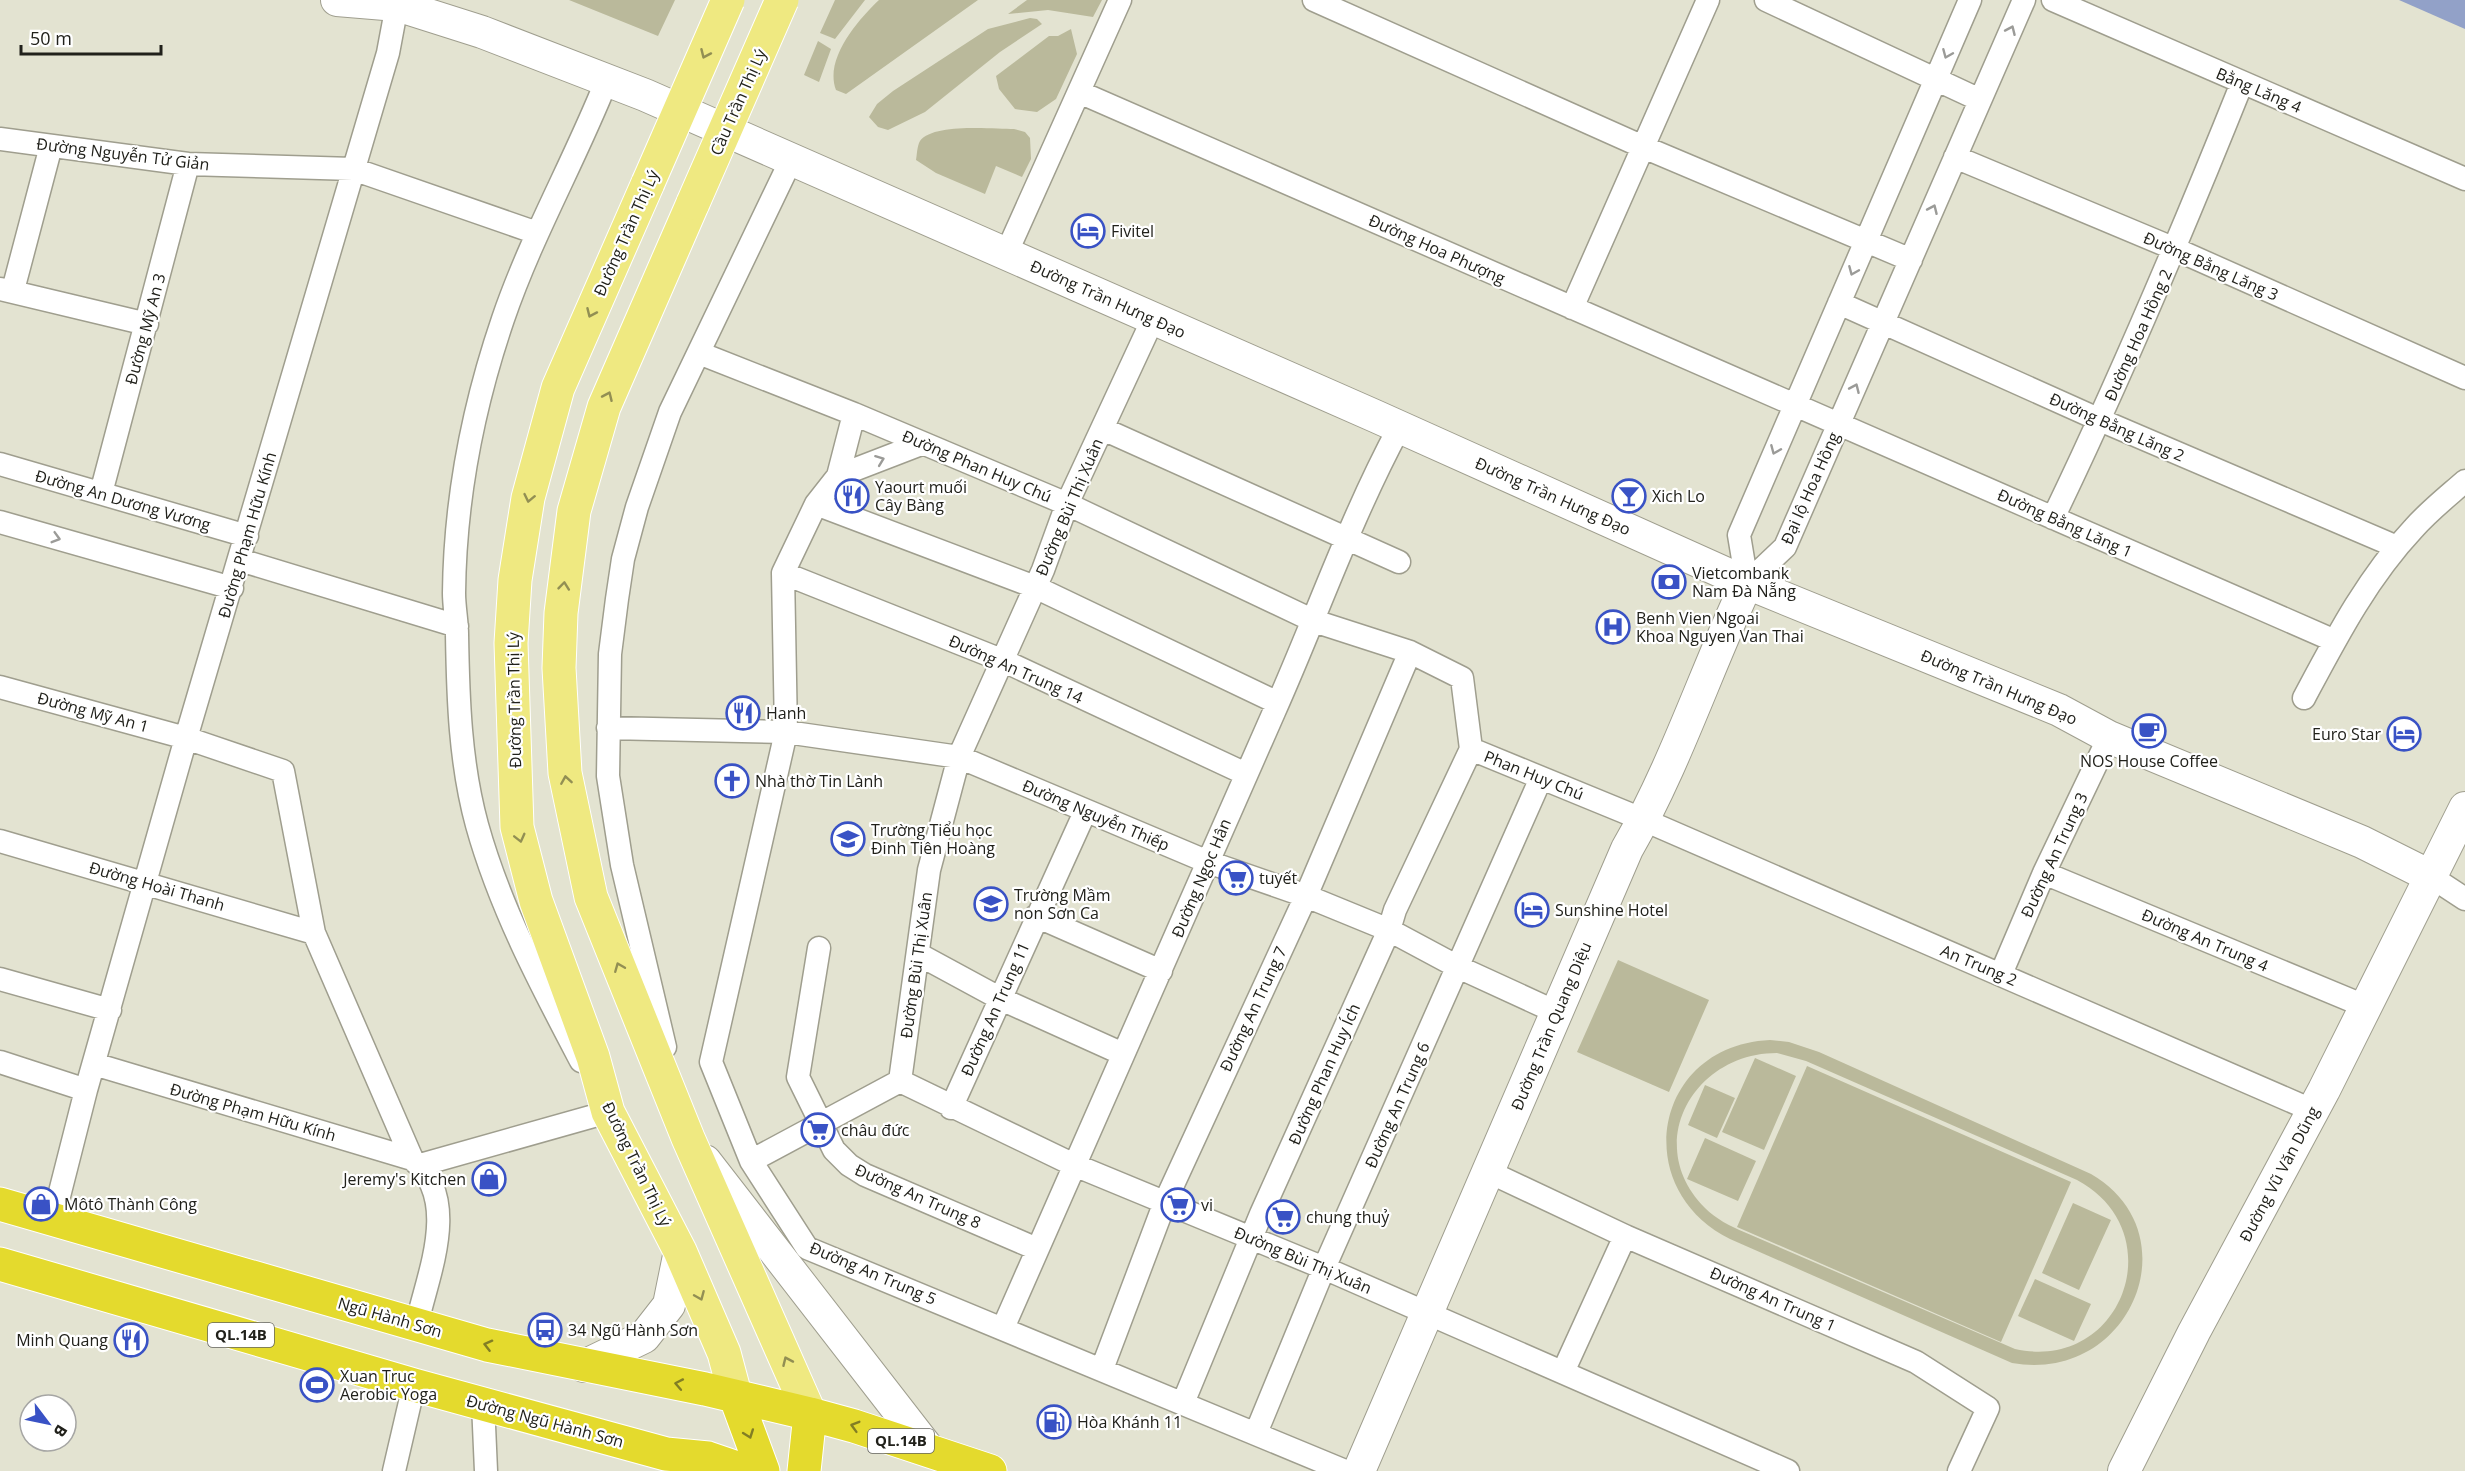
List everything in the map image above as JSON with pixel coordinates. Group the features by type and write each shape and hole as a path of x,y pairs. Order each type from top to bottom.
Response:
{"highway":[{"name":"Ngũ Hành Sơn","path":"0,1204 456,1337"},
{"name":"Đường Ngũ Hành Sơn","path":"0,1264 412,1391 483,1403 672,1463 708,1458 746,1471"},
{"path":"456,1337 810,1414 804,1471"},
{"path":"736,1398 763,1471"},
{"name":"QL.14B","path":"810,1414 854,1425 990,1471"}],"main road":[{"name":"Đường Trần Hưng Đạo","path":"337,0 397,5 482,32 606,82 645,95 1747,583 2059,711 2109,737 2362,842 2430,876"},
{"name":"Đường Trần Thị Lý","path":"728,0 558,388 528,498 516,580 511,643 517,827 536,901 593,1057 608,1112 680,1251 724,1353 736,1398"},
{"name":"Cầu Trần Thị Lý","path":"688,1138 591,897 565,773 559,668 562,604 574,511 604,407 782,0"},
{"name":"Đường Trần Quang Diệu","path":"1359,1471 1556,1012 1628,849 1644,820 1747,583"},
{"path":"2430,876 2465,808"},
{"name":"Đường Vũ Văn Dũng","path":"2124,1471 2194,1332 2314,1111 2430,876"},
{"path":"688,1138 810,1414"},
{"path":"688,1138 929,1450"},
{"name":"Ngũ Hành Sơn","path":"0,1188 420,1311 456,1337"},
{"path":"584,1366 644,1337 669,1305 680,1251"},
{"path":"0,1278 412,1391"}],"street":[{"path":"1005,254 1120,0"},
{"path":"1314,0 1641,146 1911,260"},
{"path":"1572,308 1641,146 1708,0"},
{"path":"1766,0 1980,100"},
{"path":"1747,583 1739,535 1970,0"},
{"name":"Đại lộ Hoa Hồng","path":"1747,583 1785,547 2024,0"},
{"name":"Bằng Lăng 4","path":"2053,0 2465,179"},
{"name":"Đường Phạm Hữu Kính","path":"57,1204 186,738 388,53 397,5"},
{"path":"416,1162 608,1112 520,945 477,824 463,744 458,696 454,596 458,522 471,434 503,319 537,233 590,122 606,82"},
{"name":"Đường Hoa Hồng 2","path":"2053,518 2100,420 2175,249 2242,83"},
{"name":"Đường Hoa Phượng","path":"1079,92 1796,404"},
{"name":"Đường Nguyễn Tử Giản","path":"0,139 188,164 353,169 537,233"},
{"path":"51,146 6,290 147,324"},
{"name":"Đường Bằng Lăng 3","path":"1956,157 2175,249 2465,378"},
{"path":"688,1138 622,865 608,776 609,654 623,559 637,507 667,421 791,160"},
{"name":"Đường Mỹ An 3","path":"101,493 188,164"},
{"name":"Đường Bằng Lăng 2","path":"1839,303 2100,420 2397,547"},
{"name":"Đường Bùi Thị Xuân","path":"1153,319 1067,504 1004,661 959,757 929,870 900,1081 951,1108 1072,1164 1427,1312"},
{"name":"Đường Phan Huy Chú","path":"699,353 854,414 1067,504 1314,621"},
{"name":"Đường Bằng Lăng 1","path":"1796,404 2335,641"},
{"path":"783,573 816,504 838,476 854,414"},
{"name":"Đường Ngọc Hân","path":"1003,1328 1072,1164 1161,971 1314,621 1346,539 1399,428"},
{"path":"1103,429 1399,562"},
{"path":"838,476 921,444"},
{"name":"Đường An Dương Vương","path":"0,464 247,536"},
{"path":"2304,698 2350,614 2397,547 2414,527 2465,481"},
{"path":"816,504 1035,587 1278,703"},
{"path":"0,522 232,588"},
{"path":"240,560 457,627"},
{"name":"Đường An Trung 14","path":"783,573 1004,661 1246,774"},
{"name":"Đường An Trung 5","path":"783,573 786,732 711,1062 751,1161 807,1248 1345,1471"},
{"name":"Phan Huy Chú","path":"1314,621 1410,652 1462,678 1471,749 1644,820"},
{"name":"Đường An Trung 7","path":"1102,1369 1165,1202 1306,896 1410,652"},
{"name":"Đường Mỹ An 1","path":"0,687 186,738 283,771 314,933"},
{"name":"Đường Nguyễn Thiếp","path":"608,728 786,732 959,757 1208,862 1306,896 1389,930 1458,967 1556,1012"},
{"name":"Đường An Trung 3","path":"2001,974 2044,873 2109,737"},
{"name":"Đường Phan Huy Ích","path":"1183,1402 1251,1238 1389,930 1395,910 1471,749"},
{"name":"Đường An Trung 6","path":"1256,1433 1324,1268 1541,778"},
{"name":"Đường An Trung 11","path":"951,1108 1085,812"},
{"name":"An Trung 2","path":"1644,820 2314,1111"},
{"name":"Đường Hoài Thanh","path":"0,841 314,933"},
{"name":"Đường An Trung 4","path":"2044,873 2367,1007"},
{"path":"2430,876 2465,899"},
{"path":"1036,916 1161,971"},
{"path":"314,933 416,1162 433,1184 439,1235 420,1311"},
{"name":"Đường An Trung 8","path":"819,948 798,1077 834,1150 857,1170 1037,1249"},
{"path":"918,954 1001,999 1123,1054"},
{"path":"0,979 110,1010"},
{"path":"0,1062 87,1090"},
{"name":"Đường Phạm Hữu Kính","path":"94,1064 416,1162"},
{"path":"751,1161 900,1081"},
{"path":"1487,1171 1625,1236 1563,1372"},
{"name":"Đường An Trung 1","path":"1625,1236 1916,1362 1988,1408 1959,1471"},
{"path":"1427,1312 1788,1471"},
{"path":"394,1471 412,1391"},
{"path":"483,1403 486,1471"}],"green space":[{"path":"569,0 675,0 658,36"},
{"path":"835,0 865,0 835,39 820,33"},
{"path":"879,0 978,0 846,94 836,90 834,78 839,53 853,29"},
{"path":"1027,0 1102,0 1093,17 1048,10 1008,14"},
{"path":"1030,18 1037,19 1042,24 1000,52 925,112 888,130 878,127 869,117 877,104 893,91 988,29"},
{"path":"1071,29 1077,54 1056,99 1037,112 1015,109 999,89 996,76 1049,36 1058,36"},
{"path":"818,41 831,49 819,82 804,75"},
{"path":"964,128 1014,129 1025,132 1030,138 1031,159 1022,177 996,166 985,194 936,173 916,160 920,141 927,135"},
{"path":"1618,960 1709,1000 1669,1092 1577,1052"},
{"path":"1770,1040 1789,1042 1819,1052 2091,1174 2122,1200 2138,1231 2142,1265 2134,1298 2116,1328 2089,1351 2054,1363 2012,1363 1730,1239 1698,1216 1677,1187 1667,1155 1668,1122 1679,1092 1700,1066 1731,1048","holes":["1777,1053 1806,1061 2077,1180 2107,1203 2123,1232 2128,1263 2123,1293 2107,1320 2083,1340 2052,1351 2015,1349 1739,1230 1709,1212 1687,1183 1678,1157 1678,1131 1686,1107 1701,1085 1721,1068 1747,1057"]},
{"path":"1755,1058 1796,1076 1764,1150 1722,1132"},
{"path":"1807,1066 2071,1182 2001,1342 1737,1227"},
{"path":"1705,1085 1735,1098 1717,1138 1688,1125"},
{"path":"1705,1138 1756,1161 1738,1201 1687,1179"},
{"path":"2073,1203 2111,1220 2079,1290 2042,1273"},
{"path":"2035,1279 2091,1304 2074,1341 2018,1316"}],"water":[{"path":"2399,0 2465,0 2465,29"}],"place":[{"name":"Fivitel","path":"1088,231"},
{"name":"Yaourt muối Cây Bàng","path":"852,496"},
{"name":"Xich Lo","path":"1629,496"},
{"name":"Vietcombank Nam Đà Nẵng","path":"1669,582"},
{"name":"Benh Vien Ngoai Khoa Nguyen Van Thai","path":"1613,627"},
{"name":"Hanh","path":"743,713"},
{"name":"NOS House Coffee","path":"2149,731"},
{"name":"Euro Star","path":"2404,734"},
{"name":"Nhà thờ Tin Lành","path":"732,781"},
{"name":"Trường Tiểu học Đinh Tiên Hoàng","path":"848,839"},
{"name":"tuyết","path":"1236,878"},
{"name":"Trường Mầm non Sơn Ca","path":"991,904"},
{"name":"Sunshine Hotel","path":"1532,910"},
{"name":"châu đức","path":"818,1130"},
{"name":"Jeremy's Kitchen","path":"489,1179"},
{"name":"Môtô Thành Công","path":"41,1204"},
{"name":"vi","path":"1178,1205"},
{"name":"chung thuỷ","path":"1283,1217"},
{"name":"34 Ngũ Hành Sơn","path":"545,1330"},
{"name":"Minh Quang","path":"131,1340"},
{"name":"Xuan Truc Aerobic Yoga","path":"317,1385"},
{"name":"Hòa Khánh 11","path":"1054,1422"}]}
